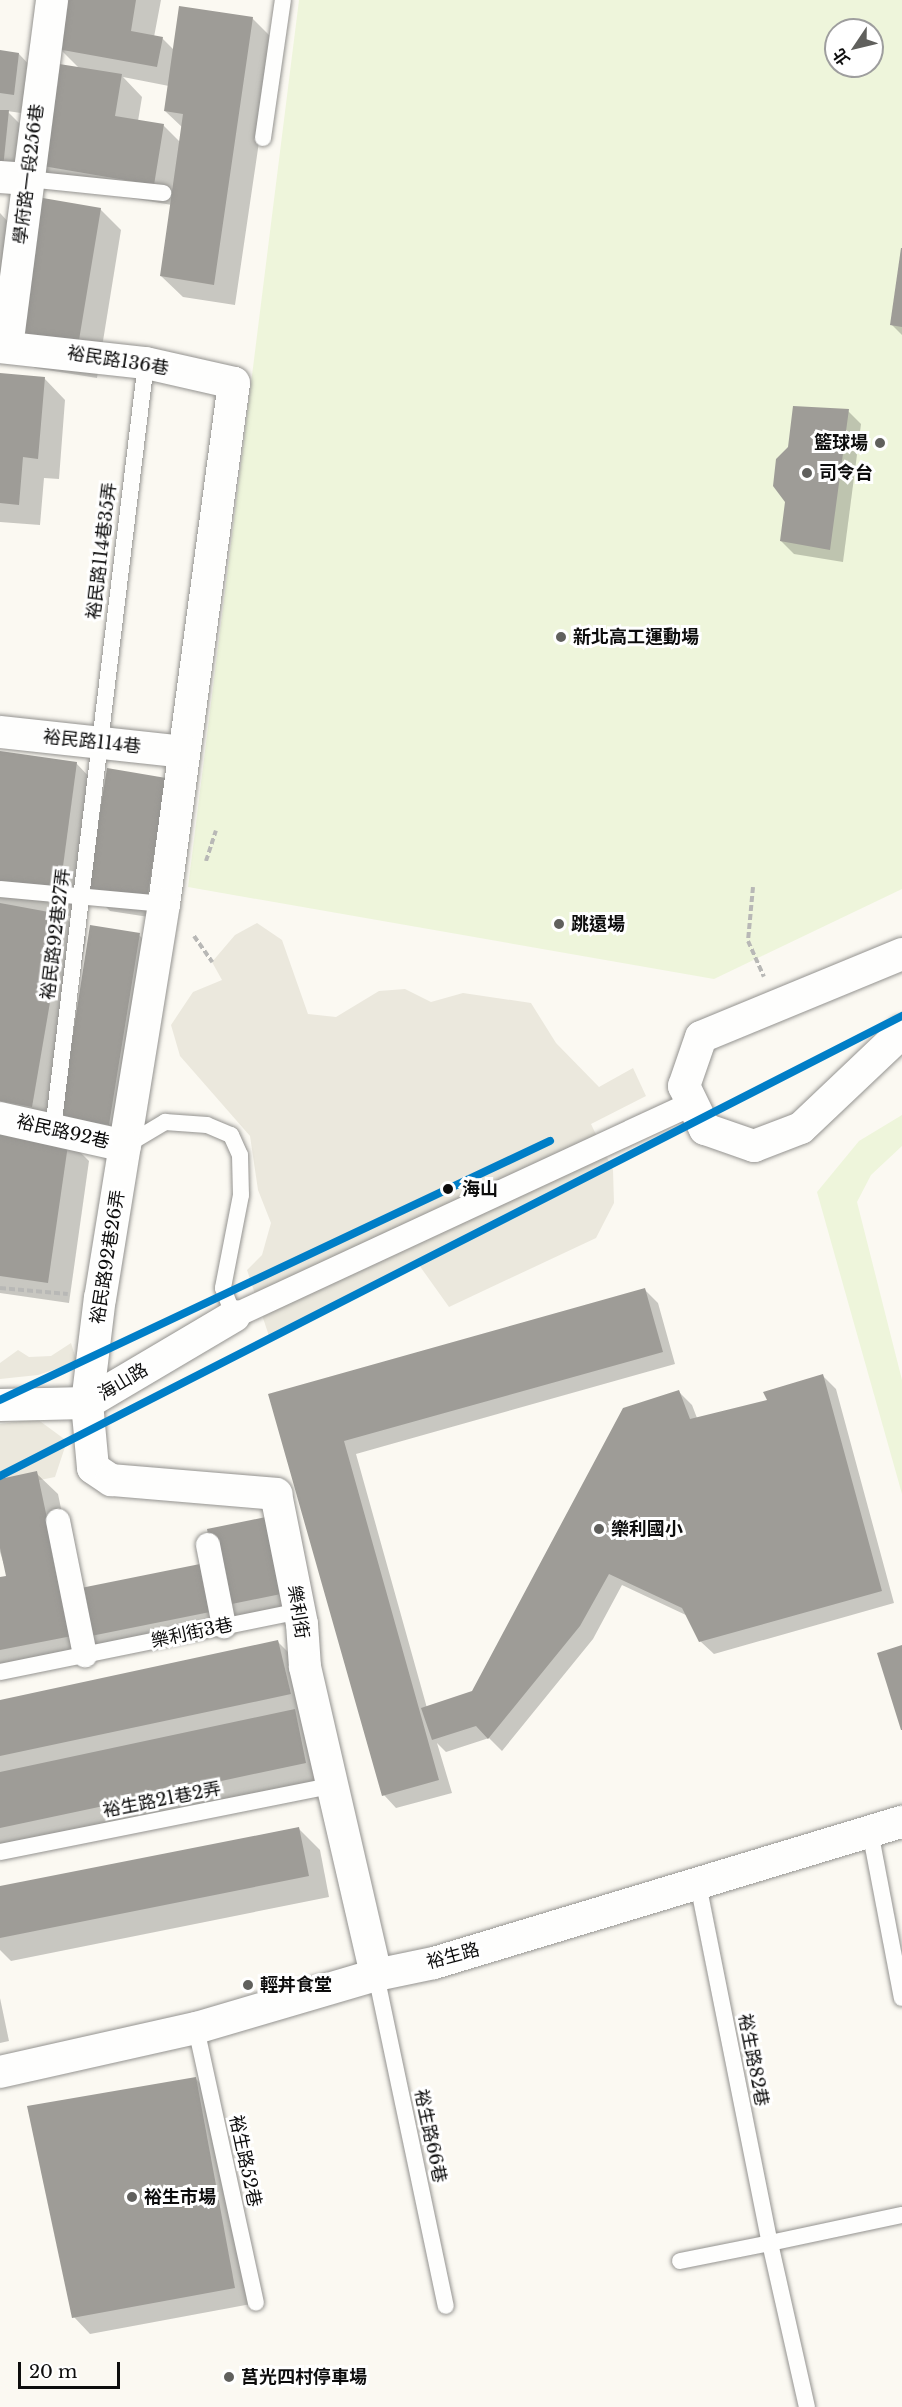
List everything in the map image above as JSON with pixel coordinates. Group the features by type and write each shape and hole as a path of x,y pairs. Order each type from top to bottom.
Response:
{"street":[{"name":"學府路一段256巷","path":"3,347 14,178 52,0"},
{"name":"裕民路136巷","path":"3,347 146,363 234,383"},
{"name":"裕民路92巷26弄","path":"87,1403 100,1297 164,904 234,383"},
{"name":"裕民路114巷","path":"0,732 184,752"},
{"path":"902,954 701,1037 684,1086 705,1129 754,1146 801,1128 902,1032"},
{"path":"234,1316 693,1103"},
{"name":"裕民路92巷","path":"0,1118 125,1146"},
{"name":"海山路","path":"0,1405 87,1403 234,1316"},
{"name":"樂利街","path":"87,1403 93,1468 111,1480 276,1494 299,1611 305,1666 376,1975"},
{"path":"58,1521 85,1655"},
{"path":"208,1545 224,1626"},
{"name":"裕生路","path":"0,2072 196,2028 376,1975 434,1963 902,1822"}],"lane":[{"path":"263,138 283,0"},
{"path":"14,178 163,193"},
{"name":"裕民路114巷35弄","path":"97,743 146,363"},
{"name":"裕民路92巷27弄","path":"53,1129 97,743"},
{"path":"0,889 164,904"},
{"path":"125,1146 165,1122 207,1125 231,1135 240,1155 241,1195 223,1288 234,1316"},
{"name":"樂利街3巷","path":"0,1672 299,1611"},
{"name":"裕生路21巷2弄","path":"0,1852 331,1786"},
{"path":"870,1831 902,1998"},
{"name":"裕生路82巷","path":"698,1884 770,2243 807,2407"},
{"name":"裕生路66巷","path":"376,1975 446,2306"},
{"name":"裕生路52巷","path":"196,2028 256,2303"},
{"path":"680,2261 902,2215"}],"path":[{"path":"753,887 748,942 762,973"},
{"path":"0,1288 100,1297"}],"green space":[{"name":"新北高工運動場","path":"299,0 902,0 902,889 714,979 188,887"},
{"path":"902,1115 902,1146 871,1175 857,1202 902,1380 902,1494 817,1192 859,1141"}],"shaded area":[{"path":"257,923 282,940 308,1014 336,1017 379,991 405,989 431,1002 463,993 531,1003 556,1043 599,1087 633,1068 646,1096 591,1124 613,1170 614,1203 596,1238 449,1307 419,1265 269,1336 247,1270 262,1255 271,1223 258,1190 250,1136 180,1056 171,1025 193,992 222,980 212,962 235,935"},
{"path":"71,1343 77,1362 38,1375 0,1379 0,1363 18,1350 29,1357 51,1356"},
{"path":"37,1419 67,1441 55,1477 0,1488 0,1424"}],"building":[{"path":"66,0 136,0 131,31 163,37 157,67 57,49"},
{"path":"179,6 253,17 214,285 160,276 183,114 164,111"},
{"path":"0,50 19,53 14,95 0,93"},
{"path":"53,63 122,74 115,116 164,124 154,185 37,165"},
{"path":"0,110 9,110 3,168 0,167"},
{"path":"37,197 101,208 76,358 12,347"},
{"path":"902,248 902,327 890,325"},
{"path":"0,373 45,377 38,459 23,457 19,505 0,503"},
{"name":"司令台","path":"793,406 849,409 830,550 780,541 785,502 773,486 776,459 788,447"},
{"path":"0,751 77,762 59,896 0,888"},
{"path":"107,768 166,778 147,899 87,890"},
{"path":"0,903 65,915 32,1107 0,1101"},
{"path":"90,925 140,933 109,1125 60,1117"},
{"path":"0,1128 69,1138 48,1283 0,1276"},
{"path":"645,1288 663,1352 344,1441 439,1780 382,1796 268,1394"},
{"path":"823,1374 882,1591 699,1642 682,1608 609,1574 580,1626 488,1739 476,1726 432,1740 421,1708 472,1691 623,1408 679,1390 690,1419 767,1400 763,1392"},
{"path":"37,1471 72,1636 0,1650 0,1577 6,1576 0,1548 0,1479"},
{"path":"266,1517 281,1594 222,1606 207,1529"},
{"path":"200,1564 210,1612 81,1638 71,1590"},
{"path":"278,1640 291,1694 0,1756 0,1700"},
{"path":"902,1645 902,1730 901,1730 877,1653"},
{"path":"295,1709 306,1763 0,1828 0,1772"},
{"path":"299,1827 309,1876 0,1938 0,1886"},
{"name":"裕生市場","path":"196,2077 235,2288 72,2318 27,2106"}],"transit line":[{"path":"0,1476 902,1016"},
{"path":"0,1400 550,1141"}],"place":[{"name":"籃球場","path":"880,443"},
{"name":"司令台","path":"807,473"},
{"name":"新北高工運動場","path":"561,637"},
{"name":"跳遠場","path":"559,924"},
{"name":"海山","path":"448,1189"},
{"name":"樂利國小","path":"599,1529"},
{"name":"輕丼食堂","path":"248,1985"},
{"name":"裕生市場","path":"132,2197"},
{"name":"莒光四村停車場","path":"229,2377"}]}
